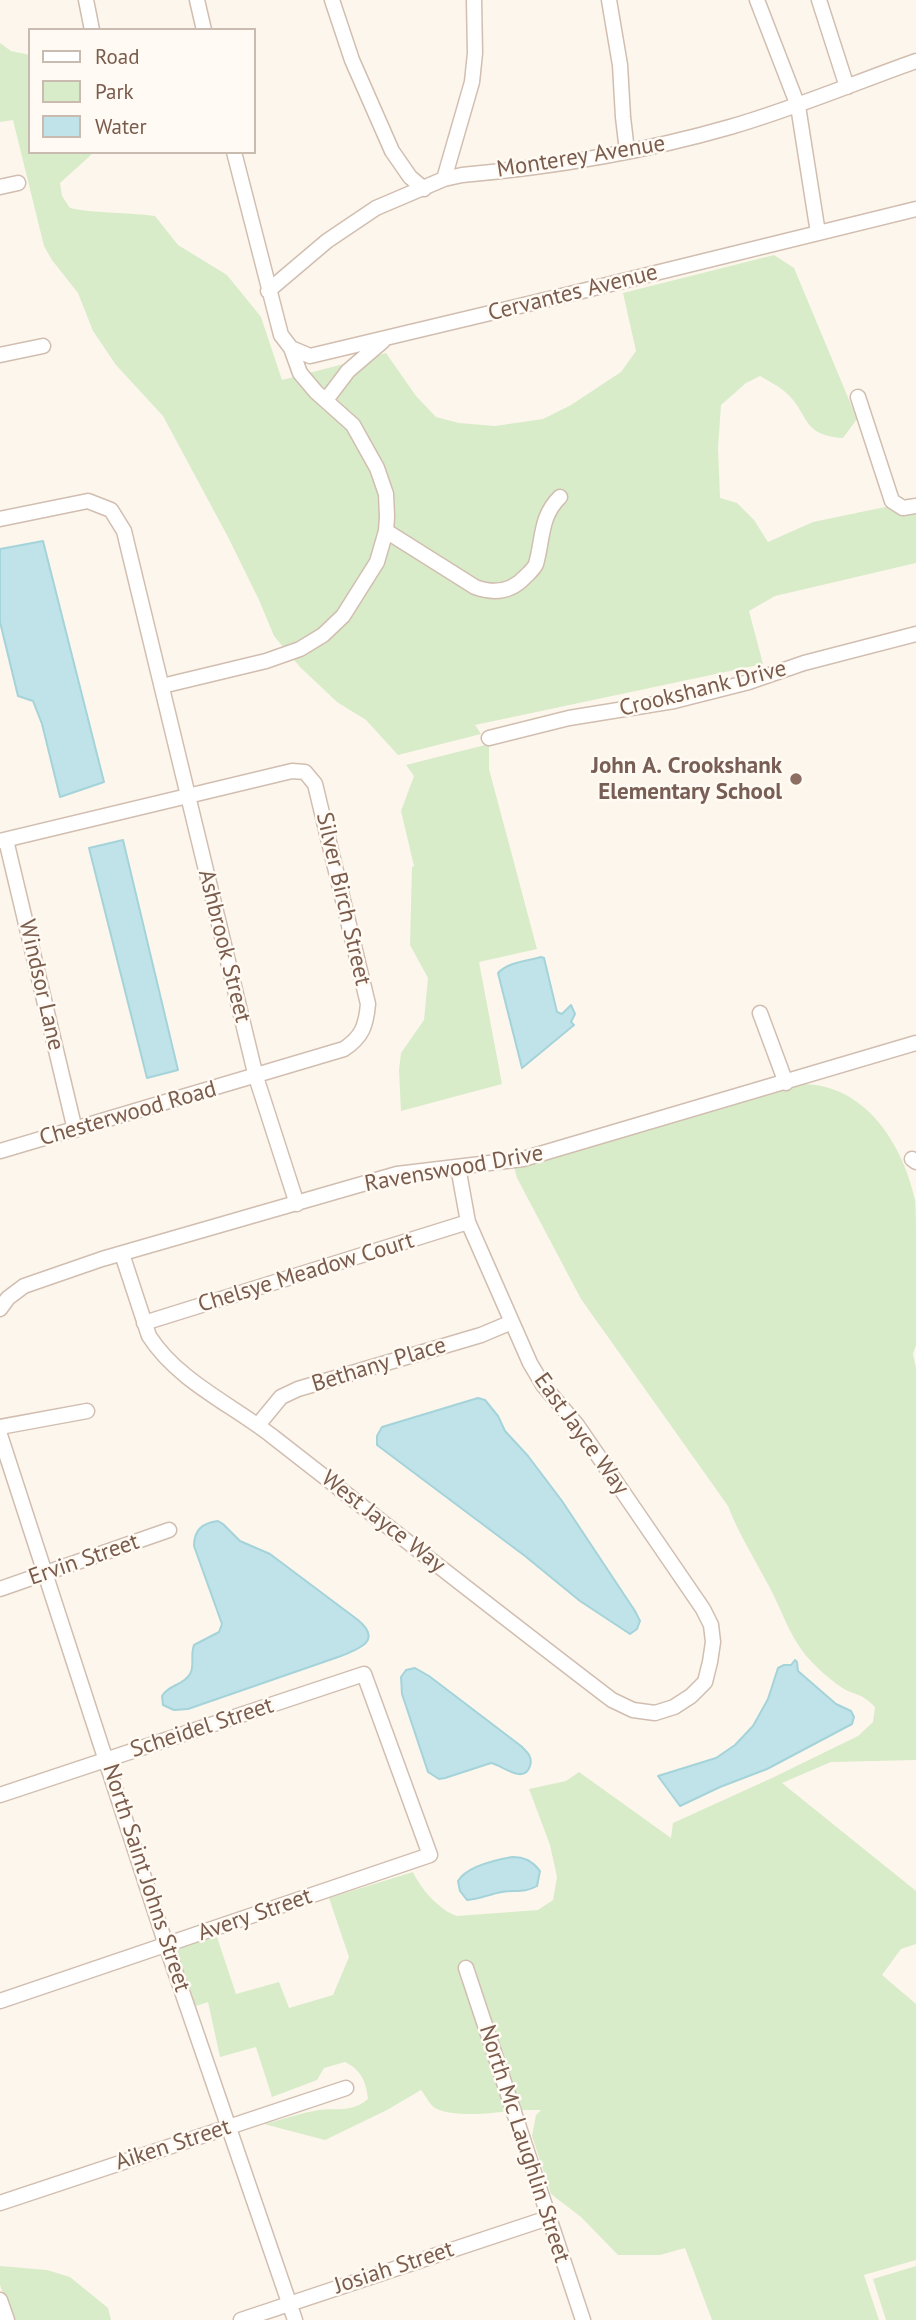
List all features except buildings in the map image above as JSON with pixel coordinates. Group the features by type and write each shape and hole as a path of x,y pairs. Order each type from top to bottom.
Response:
{"street":[{"path":"86,0 92,28"},
{"path":"197,0 204,28"},
{"path":"332,0 352,60 392,151 410,177 424,189"},
{"path":"444,179 472,82 474,0"},
{"path":"609,0 620,65 622,117 627,151"},
{"path":"757,0 798,106 818,233"},
{"path":"819,0 847,87"},
{"name":"Monterey Avenue","path":"268,291 353,222 376,208 444,179 627,151 697,136 798,106 916,61"},
{"path":"162,686 286,655 323,635 343,616 377,562 386,531 386,494 377,468 353,425 316,392 300,373 290,348 281,335 234,154"},
{"path":"0,187 18,183"},
{"name":"Cervantes Avenue","path":"290,348 315,356 916,209"},
{"path":"326,400 348,371 385,339"},
{"path":"0,355 43,346"},
{"path":"858,397 889,496 900,507 916,506"},
{"path":"386,531 475,587 499,591 517,586 535,566 540,532 551,506 560,497"},
{"name":"Ashbrook Street","path":"0,519 88,501 111,510 124,531 256,1077 297,1203"},
{"name":"Crookshank Drive","path":"489,738 569,718 674,701 916,634"},
{"name":"Silver Birch Street","path":"3,841 292,771 305,772 315,784 368,1004 366,1027 358,1040 344,1049 256,1077"},
{"name":"Windsor Lane","path":"3,841 75,1130"},
{"path":"760,1013 786,1083"},
{"name":"Ravenswood Drive","path":"0,1309 8,1298 24,1286 122,1254 297,1203 397,1174 523,1159 916,1043"},
{"name":"Chesterwood Road","path":"0,1151 256,1077"},
{"name":"East Jayce Way","path":"458,1167 468,1222 542,1385 577,1425 703,1609 711,1625 713,1642 710,1662 705,1682 698,1689"},
{"name":"Chelsye Meadow Court","path":"144,1323 468,1222"},
{"name":"West Jayce Way","path":"122,1254 144,1323 157,1348 181,1373 258,1425 612,1700 633,1710 655,1713 674,1707 698,1689"},
{"name":"Bethany Place","path":"258,1425 281,1397 298,1389 481,1335 512,1322"},
{"path":"0,1427 87,1411"},
{"name":"North Saint Johns Street","path":"0,1435 166,1945 295,2320"},
{"name":"Ervin Street","path":"0,1589 169,1530"},
{"name":"Scheidel Street","path":"0,1795 364,1674 430,1855"},
{"name":"Avery Street","path":"0,2001 430,1855"},
{"name":"North Mc Laughlin Street","path":"466,1968 583,2320"},
{"name":"Aiken Street","path":"0,2203 346,2088"},
{"name":"Josiah Street","path":"241,2320 548,2218"},
{"path":"0,2300 7,2320"}],"green space":[{"path":"0,43 11,51 28,55 28,154 91,154 60,183 62,196 70,208 155,216 178,245 227,275 261,317 282,380 386,353 416,396 436,417 459,423 495,426 543,419 571,405 621,372 636,351 623,293 774,255 794,268 857,419 843,438 829,436 812,427 792,399 778,387 760,376 746,383 721,405 718,448 720,498 737,503 754,520 768,542 813,522 890,506 899,512 916,512 916,563 775,596 749,611 763,664 475,725 481,734 398,755 366,720 337,702 300,667 274,636 228,537 163,416 116,365 93,331 78,293 44,246 13,120 0,122"},
{"path":"489,744 489,769 537,949 479,962 502,1084 401,1111 401,1053 424,1020 428,978 410,945 414,866 401,811 414,776 406,765"},
{"path":"802,1084 845,1094 878,1121 901,1158 915,1200 916,1345 913,1354 916,1368 916,1760 831,1762 782,1783 916,1891 916,1944 901,1949 882,1975 916,2004 916,2260 864,2275 879,2320 712,2320 685,2248 660,2255 618,2255 581,2217 551,2194 532,2136 536,2115 541,2110 518,2110 469,1962 460,1964 508,2111 450,2113 433,2107 421,2090 325,2140 264,2124 308,2112 348,2109 361,2104 368,2099 359,2072 345,2062 324,2068 317,2080 272,2097 256,2047 220,2057 208,2002 193,2007 173,1948 216,1934 236,1994 279,1982 289,2008 333,1995 349,1957 329,1898 413,1872 431,1898 457,1916 538,1910 553,1900 557,1877 550,1845 529,1789 566,1781 579,1772 671,1838 673,1823 858,1736 873,1722 875,1707 865,1698 844,1689 828,1677 798,1644 728,1506 581,1299 517,1178 514,1167"},
{"path":"0,2266 47,2270 70,2277 108,2308 111,2320 12,2320 0,2285"},
{"path":"916,2266 916,2320 886,2320 873,2279"}],"water":[{"path":"43,541 104,782 60,797 42,724 33,701 18,696 0,622 0,549"},
{"path":"123,840 178,1070 147,1078 89,848"},
{"path":"544,958 557,1012 562,1014 571,1005 575,1014 571,1022 574,1025 522,1068 498,973 512,964"},
{"path":"478,1398 485,1400 498,1416 505,1431 562,1501 635,1611 640,1621 637,1629 630,1634 580,1601 525,1556 377,1445 377,1436 382,1427"},
{"path":"218,1521 240,1541 270,1554 358,1620 365,1627 368,1638 355,1650 341,1656 188,1709 174,1710 163,1705 162,1696 190,1674 194,1645 219,1632 222,1624 194,1546 200,1528"},
{"path":"795,1660 798,1671 836,1704 851,1711 854,1717 852,1724 767,1769 680,1806 658,1776 716,1758 735,1745 753,1726 768,1699 778,1668 791,1665"},
{"path":"415,1668 521,1746 531,1760 527,1771 518,1774 491,1763 439,1779 428,1772 402,1694 401,1677 406,1670"},
{"path":"512,1857 531,1862 540,1871 537,1886 528,1890 502,1892 467,1900 460,1891 458,1881 462,1876 482,1864"}],"place":[{"name":"John A. Crookshank Elementary School","path":"796,779"}]}
